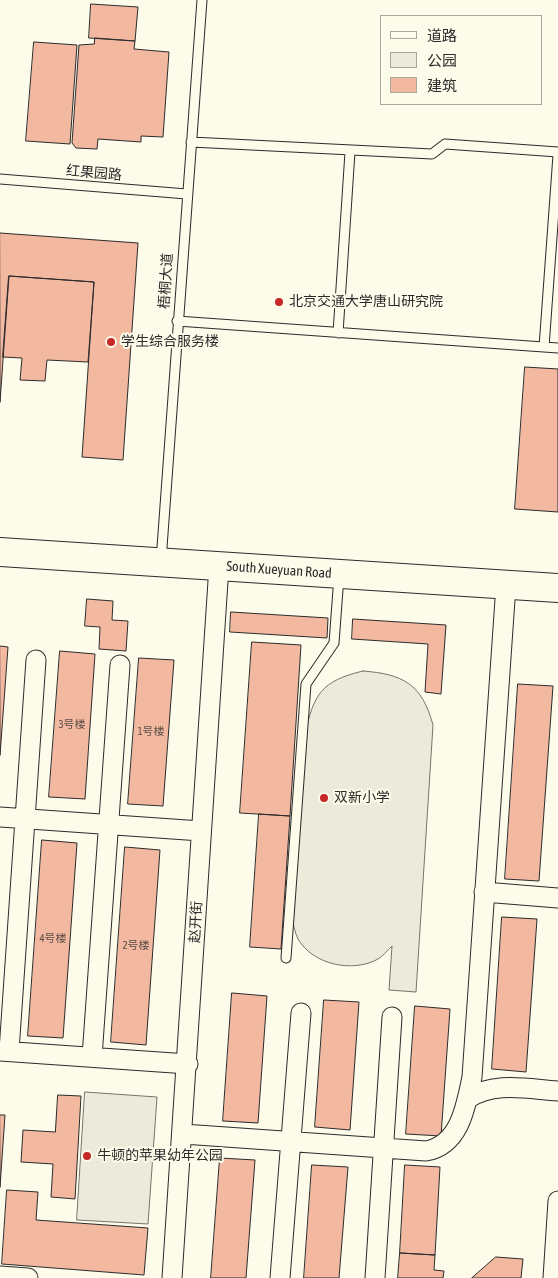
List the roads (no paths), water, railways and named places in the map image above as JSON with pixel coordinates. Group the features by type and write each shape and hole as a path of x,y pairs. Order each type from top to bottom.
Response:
{"main road":[{"name":"South Xueyuan Road","path":"0,552 160,564 220,566 558,588"}],"street":[{"name":"赵开街","path":"172,1278 188,1064 201,831 220,566"},
{"path":"183,1134 426,1150 440,1148 455,1132 467,1099 472,1077 506,585"},
{"path":"36,660 25,819 4,1051 188,1064"},
{"path":"92,1057 120,666"},
{"path":"0,817 201,831"},
{"path":"484,892 558,898"},
{"path":"280,1278 301,1013"},
{"path":"375,1278 392,1017"},
{"path":"467,1099 478,1092 494,1087 558,1091"},
{"path":"553,1278 558,1200"},
{"path":"0,1276 28,1278"}],"lane":[{"name":"梧桐大道","path":"160,564 202,0"},
{"path":"191,142 350,152 432,154 445,144 558,153 544,347"},
{"path":"338,333 350,152"},
{"name":"红果园路","path":"0,179 187,194"},
{"path":"177,321 558,348"},
{"path":"286,958 306,684 334,643 340,574"}],"place":[{"name":"北京交通大学唐山研究院","path":"279,302"},
{"name":"学生综合服务楼","path":"111,342"},
{"name":"双新小学","path":"324,798"},
{"name":"牛顿的苹果幼年公园","path":"87,1156"}]}
